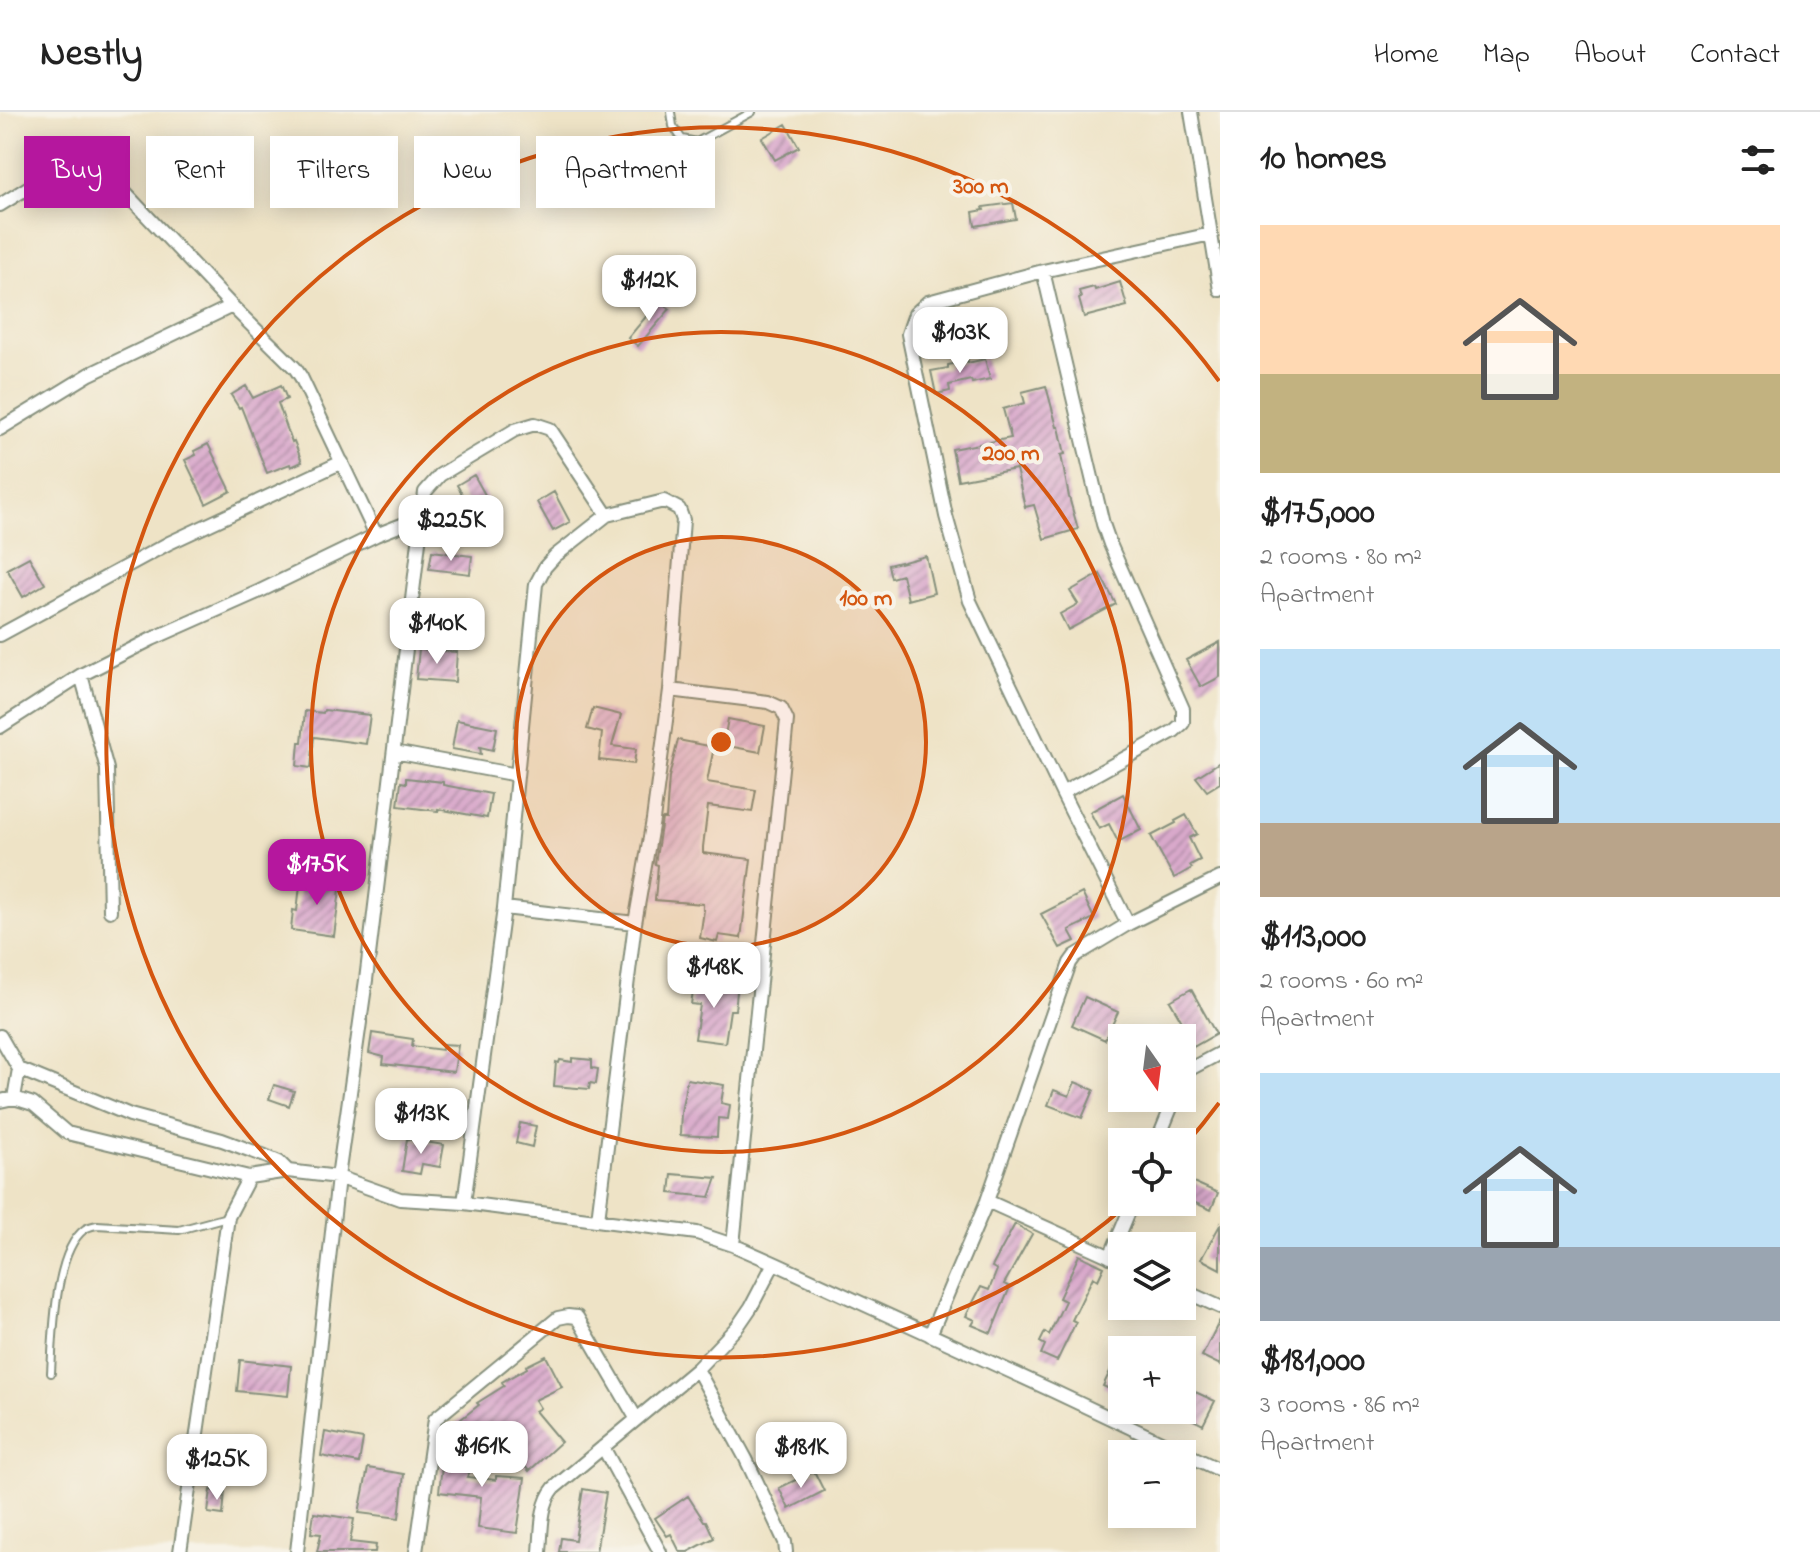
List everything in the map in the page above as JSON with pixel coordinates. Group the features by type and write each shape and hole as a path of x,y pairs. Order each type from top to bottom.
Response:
{"street":[{"path":"1191,112 1220,290"},
{"path":"0,205 71,161 85,158 96,162 295,368 376,535"},
{"path":"1128,924 970,601 946,516 908,334 915,314 928,302 1043,271 1211,234"},
{"path":"1043,271 1103,524 1183,709 1183,723 1174,731 1062,793"},
{"path":"0,429 90,374 232,306"},
{"path":"297,1552 338,1177 366,980 425,492 440,475 515,430 535,424 550,429 607,515"},
{"path":"0,635 169,543 342,462"},
{"path":"464,1203 504,908 536,584 555,556 607,515 664,501 679,509 683,520 670,690 653,820 635,923 598,1219"},
{"path":"0,727 81,675 152,639 376,535 422,517"},
{"path":"81,675 107,769 110,911"},
{"path":"670,690 768,702 781,708 787,720 733,1245"},
{"path":"394,752 517,775"},
{"path":"930,1335 987,1201 1070,963 1075,956 1128,924 1220,878"},
{"path":"504,908 635,923"},
{"path":"0,1036 19,1069 130,1115 222,1140 279,1162 288,1171"},
{"path":"1196,1066 1220,1053"},
{"path":"14,1098 19,1069"},
{"path":"0,1101 14,1098 33,1104 67,1133 249,1177 288,1171 338,1177 400,1199 464,1203 697,1233 774,1263 1220,1470"},
{"path":"180,1552 228,1217 249,1177"},
{"path":"987,1201 1108,1256"},
{"path":"540,1552 544,1507 554,1488 697,1369 738,1326 774,1263"},
{"path":"1196,1296 1220,1307"},
{"path":"416,1552 435,1419 558,1318 577,1317 636,1418"},
{"path":"697,1369 746,1459 785,1542 786,1552"},
{"path":"603,1447 660,1552"}],"lane":[{"path":"671,112 673,126 682,139 697,142 752,112"},
{"path":"51,1373 60,1273 74,1243 85,1229 97,1225 179,1230 228,1217"}],"building":[{"path":"786,124 799,147 775,160 762,138"},
{"path":"1013,203 1016,219 975,226 973,212 984,210 983,207"},
{"path":"1120,282 1127,306 1084,317 1079,291 1094,287 1095,290"},
{"path":"659,301 670,309 638,346 628,338"},
{"path":"985,359 990,379 949,385 950,391 936,394 931,371"},
{"path":"281,385 287,399 278,403 302,462 267,473 241,407 231,395 246,386 253,398"},
{"path":"1046,386 1059,427 1065,454 1061,455 1078,529 1044,539 1034,505 1025,507 1016,469 958,480 952,449 1011,438 1003,409 1025,403 1022,392"},
{"path":"208,444 231,491 206,504 185,460"},
{"path":"474,475 494,511 477,521 457,485"},
{"path":"554,492 570,522 553,531 537,502"},
{"path":"432,551 472,556 470,574 429,569"},
{"path":"926,556 934,593 908,600 902,575 891,578 888,565"},
{"path":"29,557 45,584 23,597 7,569"},
{"path":"1100,574 1116,604 1068,630 1060,614 1078,604 1070,591"},
{"path":"1220,642 1220,677 1201,687 1186,660"},
{"path":"419,649 457,652 455,682 416,679"},
{"path":"593,708 621,715 612,746 636,749 634,764 599,760 602,733 587,729"},
{"path":"324,710 370,715 366,744 314,737 311,768 297,766 305,711 323,713"},
{"path":"728,719 765,726 760,752 723,745"},
{"path":"457,720 497,728 493,750 480,747 481,754 452,749"},
{"path":"678,740 714,747 707,782 756,790 752,812 708,806 703,847 703,853 751,859 741,938 719,935 717,942 700,938 703,904 655,900 658,865 655,864 662,819 666,819 669,777"},
{"path":"1220,762 1220,783 1207,791 1196,777"},
{"path":"406,778 443,782 443,785 491,794 487,818 398,806 401,782 406,783"},
{"path":"1123,794 1141,830 1118,842 1109,824 1099,829 1090,812"},
{"path":"1186,815 1197,834 1189,838 1200,860 1174,878 1151,836"},
{"path":"301,877 341,882 334,936 291,930"},
{"path":"1082,893 1094,918 1069,930 1075,941 1060,948 1041,914"},
{"path":"719,982 738,983 735,1010 730,1010 725,1043 695,1039 700,1005 691,1004 694,985 718,989"},
{"path":"1191,989 1216,1034 1196,1045 1196,1024 1183,1024 1170,1001"},
{"path":"1085,997 1118,1012 1112,1024 1108,1024 1105,1040 1072,1025"},
{"path":"372,1033 413,1039 412,1046 442,1050 443,1044 458,1045 454,1072 383,1064 384,1057 369,1053"},
{"path":"572,1058 592,1060 592,1068 598,1069 596,1084 590,1083 589,1089 554,1086 556,1062 572,1062"},
{"path":"687,1079 724,1085 721,1103 730,1105 728,1119 718,1118 717,1137 680,1135"},
{"path":"1075,1082 1094,1090 1082,1118 1048,1105 1054,1090 1069,1096"},
{"path":"274,1085 294,1091 289,1106 269,1099"},
{"path":"520,1123 536,1126 532,1147 516,1143"},
{"path":"407,1139 444,1145 440,1167 422,1164 420,1174 402,1171"},
{"path":"672,1174 717,1178 710,1197 670,1193"},
{"path":"1196,1183 1218,1193 1211,1210 1196,1203"},
{"path":"1015,1224 1032,1234 1004,1284 1010,1287 991,1333 972,1325 975,1320 966,1316 981,1287 989,1290 997,1270 992,1267"},
{"path":"1220,1225 1220,1269 1201,1259"},
{"path":"1079,1255 1104,1267 1098,1280 1093,1277 1057,1361 1041,1354 1045,1345 1040,1342 1045,1332 1049,1335 1065,1301 1059,1298"},
{"path":"1220,1320 1220,1365 1202,1356"},
{"path":"546,1356 562,1387 535,1400 540,1408 535,1411 561,1442 529,1471 497,1433 477,1449 456,1423 479,1405 477,1403 504,1386 502,1382"},
{"path":"240,1360 291,1366 288,1396 237,1391"},
{"path":"1196,1392 1215,1401 1203,1425 1196,1421"},
{"path":"325,1432 363,1439 359,1463 321,1456"},
{"path":"446,1439 478,1456 467,1477 496,1480 496,1476 525,1478 517,1533 478,1528 481,1497 439,1492 442,1466 438,1463 442,1456 439,1454"},
{"path":"368,1468 404,1474 399,1518 359,1513"},
{"path":"814,1471 824,1491 789,1509 779,1488"},
{"path":"583,1489 606,1493 596,1552 559,1552 561,1538 575,1540"},
{"path":"211,1490 225,1491 223,1515 208,1513"},
{"path":"688,1496 714,1538 688,1552 680,1552 671,1534 667,1536 655,1518"},
{"path":"314,1513 354,1519 350,1542 376,1545 375,1552 317,1552 321,1534 311,1533"}]}
